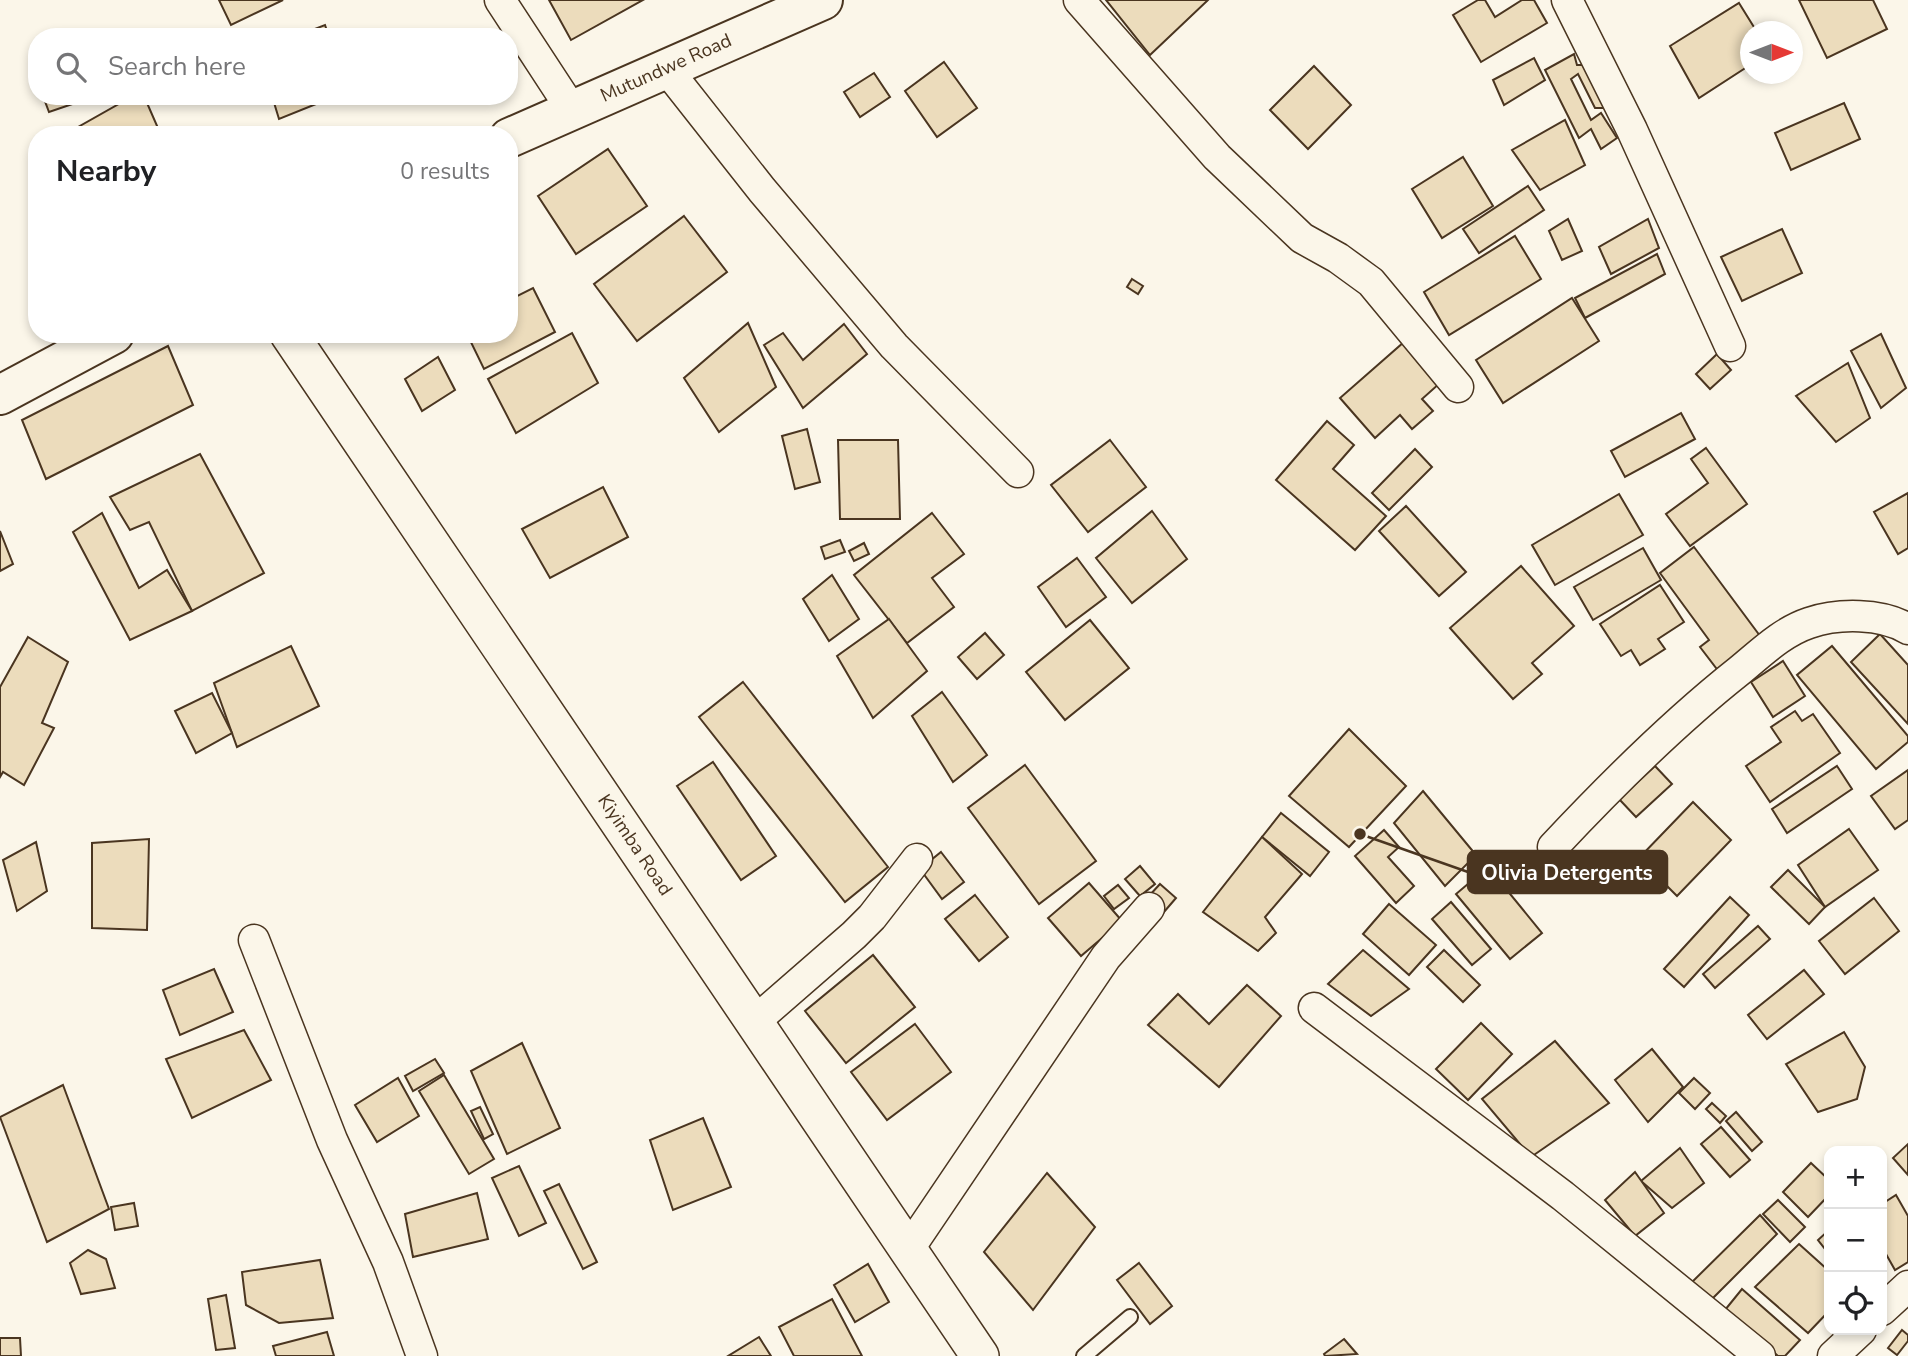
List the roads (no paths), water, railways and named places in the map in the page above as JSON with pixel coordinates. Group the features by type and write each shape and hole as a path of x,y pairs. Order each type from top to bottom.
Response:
{"main road":[{"name":"Mutundwe Road","path":"518,134 665,67 823,0"},
{"path":"0,395 97,343"}],"street":[{"path":"500,0 572,110"},
{"path":"1079,0 1217,157 1302,238 1338,258 1371,282 1458,387"},
{"path":"1567,0 1632,130 1730,346"},
{"path":"665,67 762,190 894,346 1018,472"},
{"name":"Kiyimba Road","path":"295,343 980,1356"},
{"path":"1553,847 1616,780 1674,725 1785,634 1826,617 1878,619 1908,629"},
{"path":"754,1022 872,917 916,859"},
{"path":"908,1250 1106,957 1149,908"},
{"path":"254,940 332,1140 388,1262 422,1356"},
{"path":"1314,1009 1563,1196 1760,1356"},
{"path":"1887,1305 1908,1286"},
{"path":"1833,1356 1856,1335"}],"lane":[{"path":"1084,1356 1130,1317"}],"place":[{"name":"Olivia Detergents","path":"1360,834"}]}
